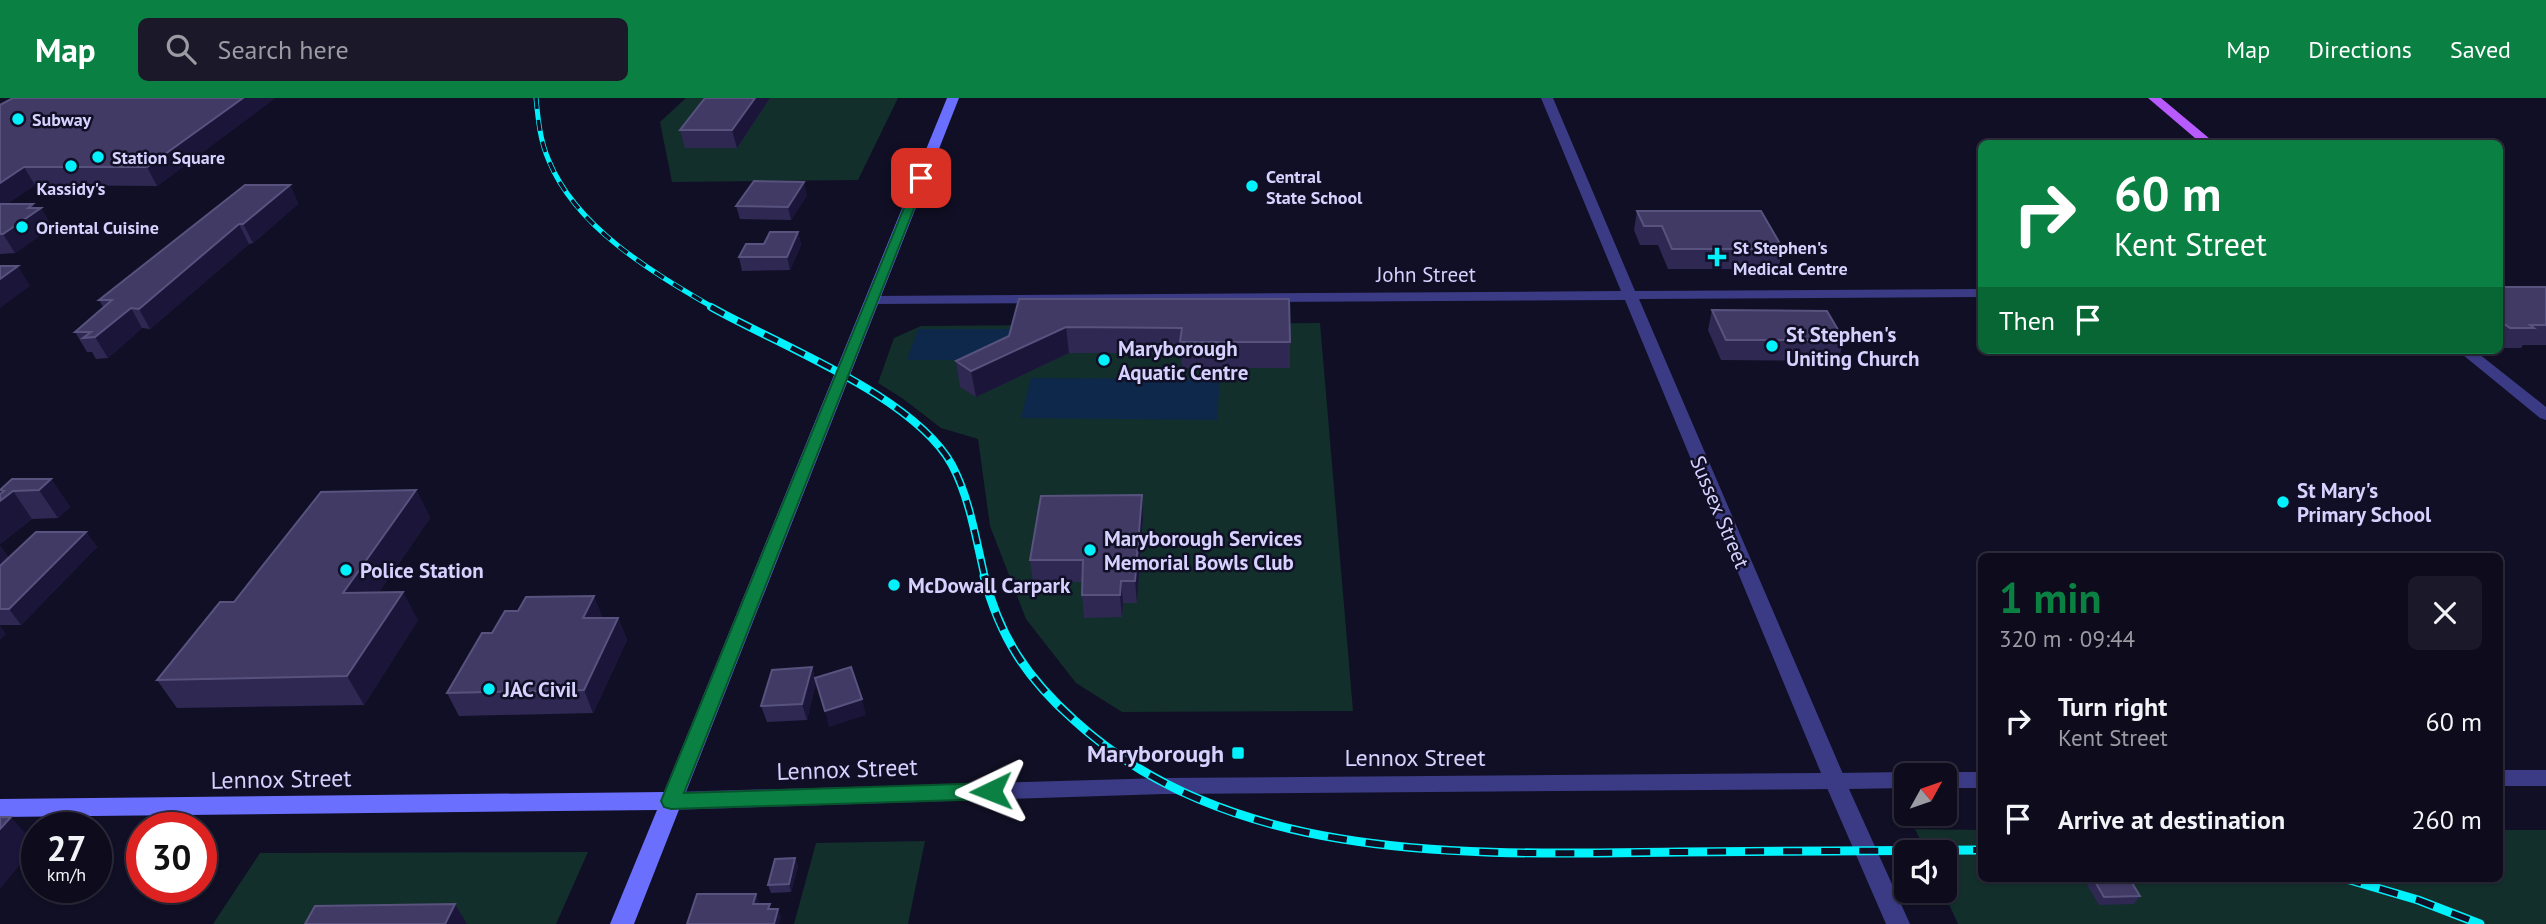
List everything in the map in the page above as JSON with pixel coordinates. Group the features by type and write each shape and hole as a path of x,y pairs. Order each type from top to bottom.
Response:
{"main road":[{"path":"622,924 953,98"},
{"path":"2154,98 2205,140"},
{"name":"Lennox Street","path":"0,808 671,801"}],"street":[{"name":"Sussex Street","path":"1547,98 1898,924"},
{"name":"John Street","path":"872,300 1628,293 1978,293"},
{"path":"2470,354 2546,415"},
{"path":"2503,778 2546,778"},
{"name":"Lennox Street","path":"671,801 1164,786 1894,780"},
{"path":"1957,780 1978,780"}],"green space":[{"path":"686,98 898,98 858,180 672,182 660,122"},
{"path":"1320,323 1353,711 1122,712 1076,683 1026,619 990,526 978,439 941,428 878,383 894,338 921,326"},
{"path":"1915,829 1978,830 1978,882 2503,882 2503,830 2546,830 2546,924 1958,924 1948,903 1957,903 1957,840 1920,840"},
{"path":"925,841 908,924 794,924 816,843"},
{"path":"588,852 556,924 213,924 260,853"}],"water":[{"path":"918,329 1014,329 1006,360 907,360"},
{"path":"1031,378 1220,379 1217,420 1021,418"}],"building":[{"name":"Station Square","path":"13,98 243,98 147,167 24,167 0,183 0,105"},
{"path":"705,98 755,98 732,130 680,130"},
{"path":"754,181 804,182 788,207 736,206"},
{"path":"245,185 290,185 243,224 239,224 139,309 131,308 95,337 83,338 91,332 75,332 112,300 99,300"},
{"path":"0,204 33,204 28,208 41,208 0,234"},
{"path":"1637,211 1761,211 1783,249 1672,249 1662,226 1644,226"},
{"path":"770,232 798,232 787,257 739,257 746,244 764,244"},
{"path":"0,266 18,266 0,279"},
{"path":"2503,287 2546,287 2546,325 2510,328 2503,323"},
{"path":"1019,299 1289,299 1290,342 1180,342 1182,328 1066,327 971,371 956,361 1009,336"},
{"path":"1712,310 1827,311 1844,340 1726,340"},
{"path":"12,479 51,479 39,490 13,491 0,501 0,494 4,491 0,490"},
{"name":"Police Station","path":"416,490 343,593 403,592 347,676 157,680 220,602 234,602 321,492"},
{"name":"Maryborough Services Memorial Bowls Club","path":"1142,495 1135,581 1121,581 1120,595 1082,595 1083,560 1030,560 1041,496"},
{"path":"36,532 86,532 9,609 0,609 0,566"},
{"path":"594,596 583,618 618,618 584,690 447,693 482,633 492,633 505,611 518,611 526,597"},
{"path":"812,667 802,704 761,706 772,670"},
{"path":"851,667 862,699 825,711 815,678"},
{"path":"0,817 11,817 0,829"},
{"path":"795,858 789,884 768,885 775,859"},
{"path":"2095,882 2131,882 2140,896 2104,897"},
{"path":"697,894 756,894 753,904 770,904 768,909 778,909 774,924 687,924"},
{"path":"455,904 445,924 305,924 315,906"}],"railway":[{"path":"536,98 540,130 549,161 578,208 620,247 643,264 714,308"},
{"path":"711,307 877,395 934,440 958,478 972,520 985,578"},
{"path":"984,576 998,619 1017,656 1042,688 1074,720 1138,768 1208,803 1283,827 1361,842 1441,850 1522,853 1978,850"},
{"path":"2357,882 2418,900 2480,924"}],"place":[{"name":"Subway","path":"18,119"},
{"name":"Station Square","path":"98,157"},
{"name":"Kassidy's","path":"71,166"},
{"name":"Central State School","path":"1252,186"},
{"name":"Oriental Cuisine","path":"22,227"},
{"name":"St Stephen's Medical Centre","path":"1717,257"},
{"name":"St Stephen's Uniting Church","path":"1772,346"},
{"name":"Maryborough Aquatic Centre","path":"1104,360"},
{"name":"St Mary's Primary School","path":"2283,502"},
{"name":"Maryborough Services Memorial Bowls Club","path":"1090,550"},
{"name":"Police Station","path":"346,570"},
{"name":"McDowall Carpark","path":"894,585"},
{"name":"JAC Civil","path":"489,689"},
{"name":"Maryborough","path":"1238,753"}],"route":[{"path":"921,178 671,801 991,791"}]}
